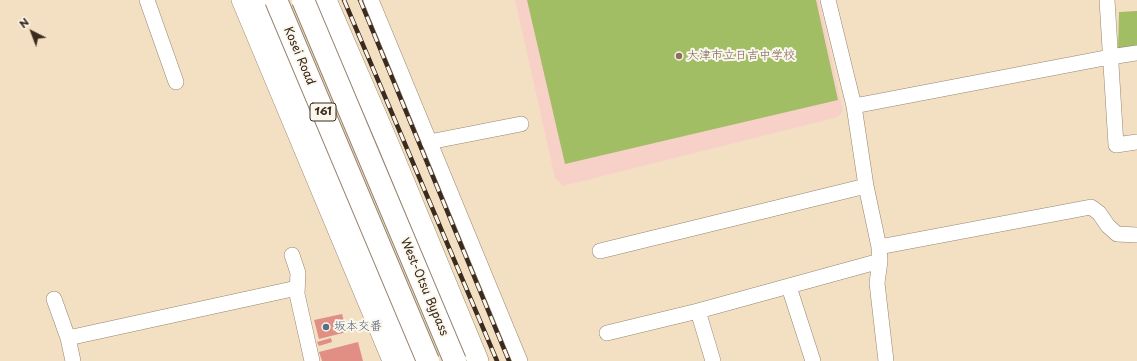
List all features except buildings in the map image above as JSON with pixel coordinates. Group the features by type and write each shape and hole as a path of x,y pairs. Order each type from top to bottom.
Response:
{"highway":[{"name":"Kosei Road","path":"276,0 370,223"},
{"name":"Kosei Road","path":"303,0 393,214"},
{"name":"West-Otsu Bypass","path":"393,214 454,361"},
{"name":"West-Otsu Bypass","path":"370,223 428,361"}],"street":[{"path":"147,0 176,82"},
{"path":"239,0 396,360 435,341 469,339"},
{"path":"256,0 314,173"},
{"path":"326,0 387,141 478,361"},
{"path":"371,0 520,361"},
{"path":"828,0 854,106 866,186 879,254 877,283 886,361"},
{"path":"1107,0 1116,145 1137,142"},
{"path":"854,106 1110,56 1137,53"},
{"path":"429,142 521,124"},
{"path":"314,173 387,141"},
{"path":"600,251 866,186"},
{"path":"606,333 789,287 879,254 1091,207 1117,234 1137,234"},
{"path":"292,255 298,273 297,294 312,361"},
{"path":"789,287 813,361"},
{"path":"68,338 297,288"},
{"path":"54,299 68,338 73,361"},
{"path":"698,311 713,361"}],"shaded area":[{"name":"大津市立日吉中学校","path":"515,0 819,0 843,111 838,117 563,186 555,178"}],"green space":[{"name":"大津市立日吉中学校","path":"527,0 816,0 838,100 565,164"},
{"path":"1137,11 1137,46 1118,49 1119,12"}],"railway":[{"path":"344,0 497,361"},
{"path":"360,0 509,361"}],"place":[{"name":"大津市立日吉中学校","path":"679,56"},
{"name":"坂本交番","path":"326,327"}]}
